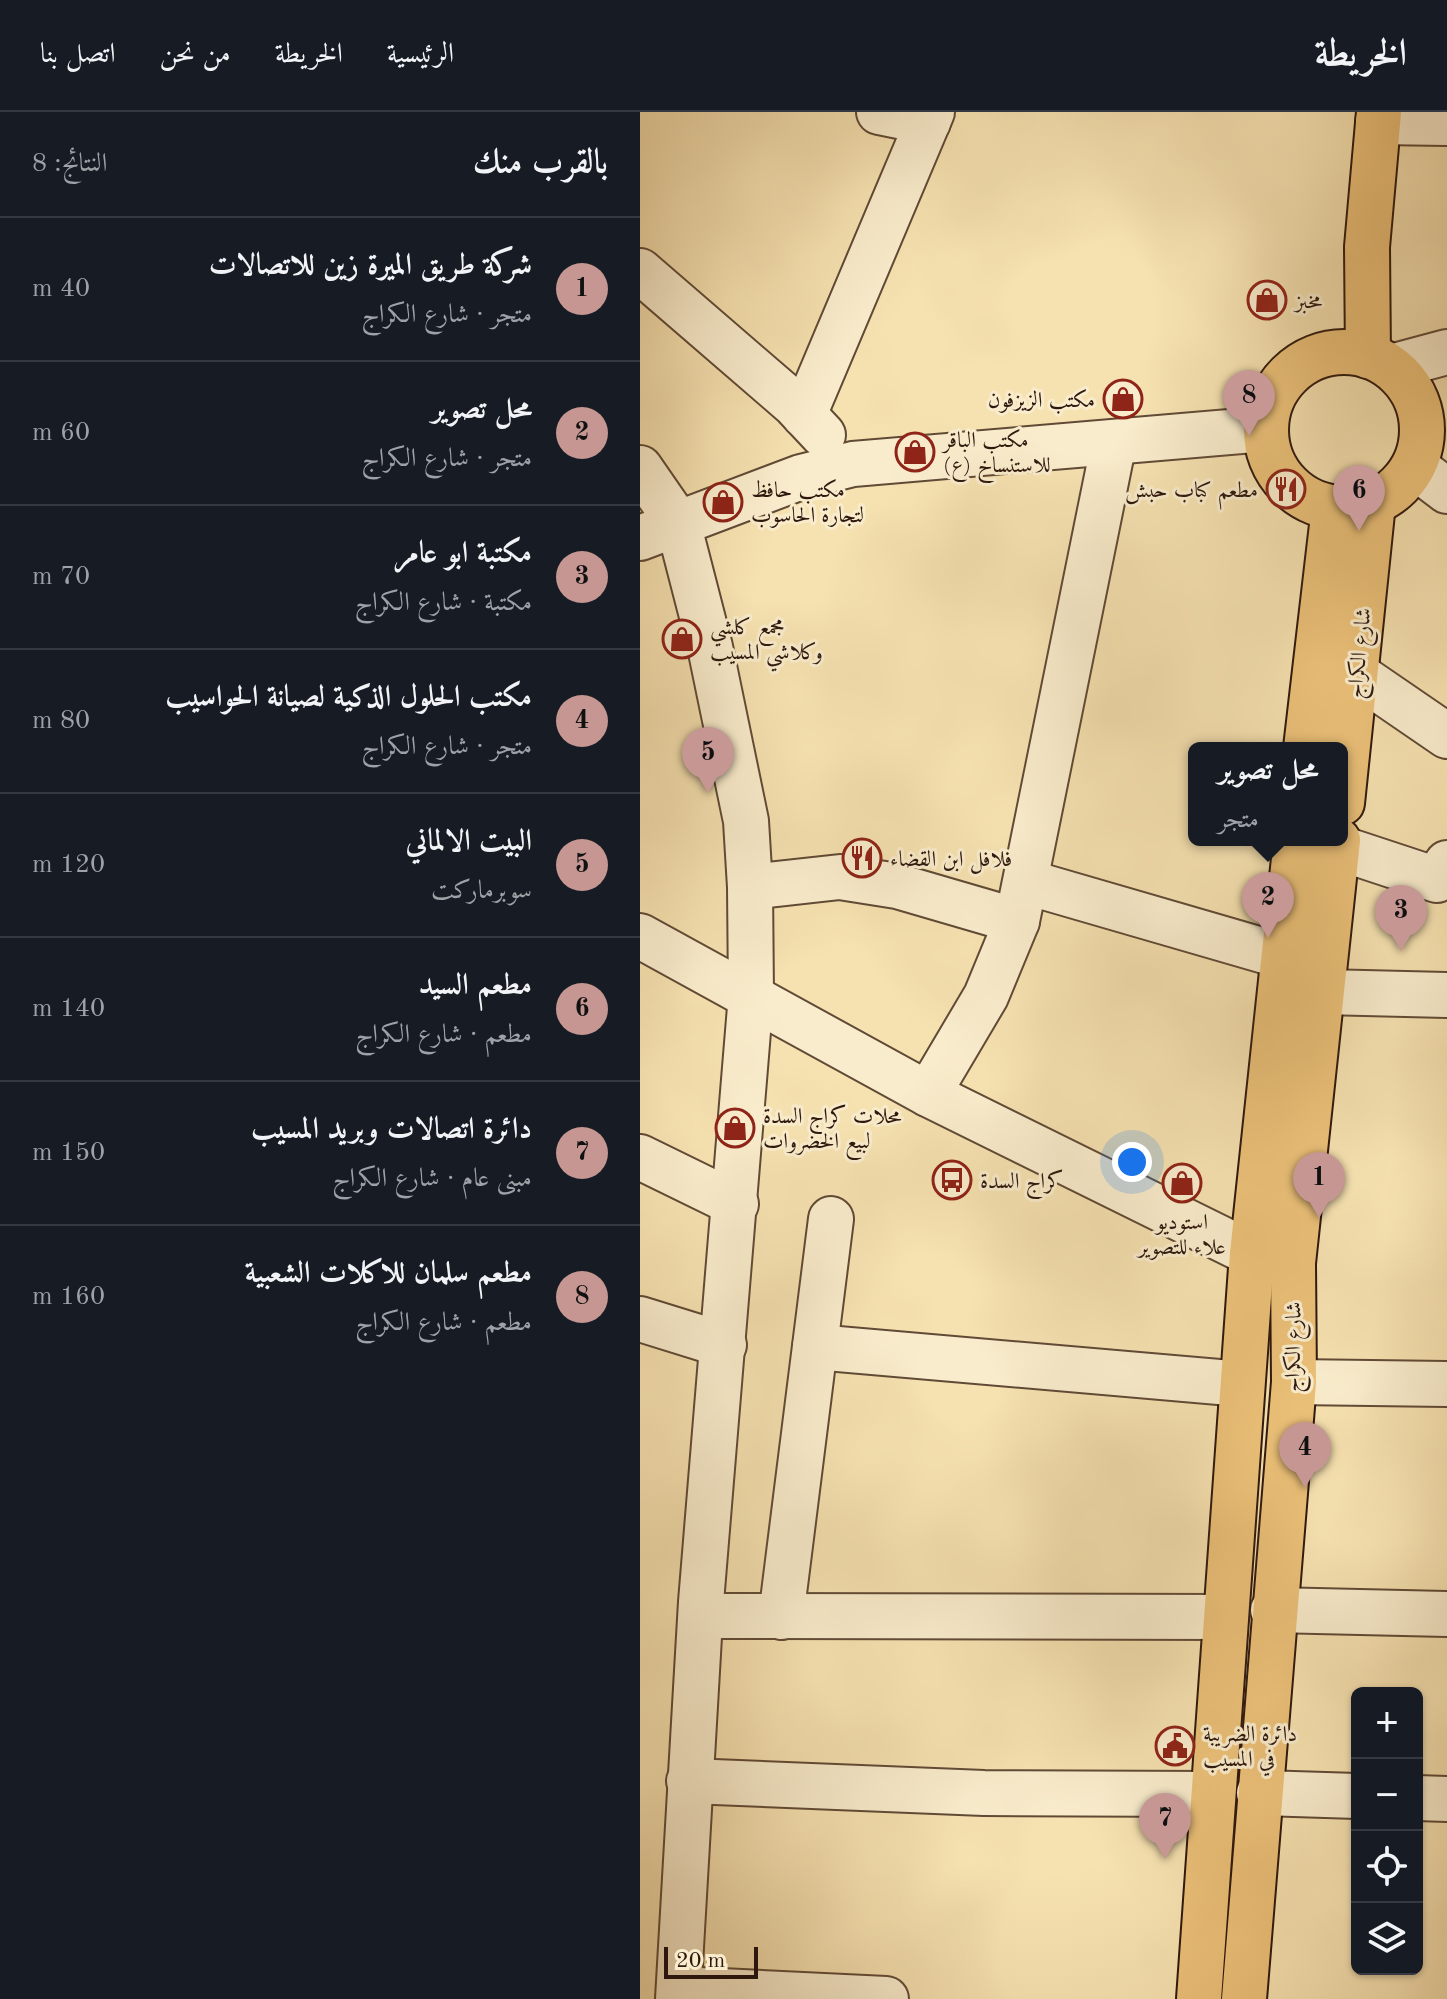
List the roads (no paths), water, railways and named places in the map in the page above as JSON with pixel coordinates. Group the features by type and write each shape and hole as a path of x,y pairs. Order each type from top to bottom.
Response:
{"main road":[{"path":"1379,117 1367,247 1380,361"},
{"path":"1339,352 1380,361 1408,385 1419,408 1421,447 1430,479 1404,481 1354,505 1307,499 1285,481 1270,457 1265,429 1271,400 1287,376 1311,359 1339,352"},
{"name":"شارع الكراج","path":"1348,743 1355,673 1354,505"},
{"name":"شارع الكراج","path":"1307,742 1354,505"},
{"name":"شارع الكراج","path":"1244,1999 1273,1610 1294,1382 1272,1258 1282,956 1323,846"},
{"name":"شارع الكراج","path":"1199,1999 1242,1384 1272,1258 1323,992 1324,846"}],"street":[{"path":"804,415 930,117 879,112"},
{"path":"1379,117 1447,123"},
{"path":"640,271 804,415 853,464"},
{"path":"1380,361 1447,352"},
{"path":"659,530 801,477 853,464 1265,429"},
{"path":"928,1094 986,996 1022,901 1114,442"},
{"path":"640,468 659,530 710,647 746,821 750,887 751,995 701,1616 678,1994 886,1999"},
{"path":"1355,673 1447,736"},
{"path":"1336,846 1437,880 1447,863"},
{"path":"750,887 840,877 1022,901 1282,956"},
{"path":"640,936 928,1094 1272,1258"},
{"path":"1323,992 1447,995"},
{"path":"640,1157 736,1204"},
{"path":"781,1617 831,1219"},
{"path":"640,1319 724,1345"},
{"path":"815,1347 1242,1384"},
{"path":"1294,1382 1447,1384"},
{"path":"1273,1610 1447,1614"},
{"path":"701,1616 1225,1617"},
{"path":"689,1781 984,1793 1211,1794"},
{"path":"1259,1793 1351,1796"},
{"path":"1423,1798 1447,1799"}],"place":[{"name":"مخبز","path":"1267,300"},
{"name":"مكتب الزيزفون","path":"1123,399"},
{"name":"مطعم سلمان للاكلات الشعبية","path":"1249,436"},
{"name":"مكتب الباقر (ع) للاستنساخ","path":"915,452"},
{"name":"مطعم كباب حبش","path":"1286,489"},
{"name":"مكتب حافظ لتجارة الحاسوب","path":"723,502"},
{"name":"مطعم السيد","path":"1359,531"},
{"name":"مجمع كلشي وكلاشي المسيب","path":"682,639"},
{"name":"البيت الالماني","path":"708,793"},
{"name":"فلافل ابن القضاء","path":"862,858"},
{"name":"محل تصوير","path":"1268,938"},
{"name":"مكتبة ابو عامر","path":"1401,951"},
{"name":"محلات كراج السدة لبيع الخضروات","path":"735,1128"},
{"name":"كراج السدة","path":"952,1180"},
{"name":"استوديو علاء للتصوير","path":"1182,1183"},
{"name":"شركة طريق الميرة زين للاتصالات","path":"1319,1218"},
{"name":"مكتب الحلول الذكية لصيانة الحواسيب","path":"1305,1488"},
{"name":"دائرة الضريبة في المسيب","path":"1175,1746"},
{"name":"دائرة اتصالات وبريد المسيب","path":"1165,1859"}]}
